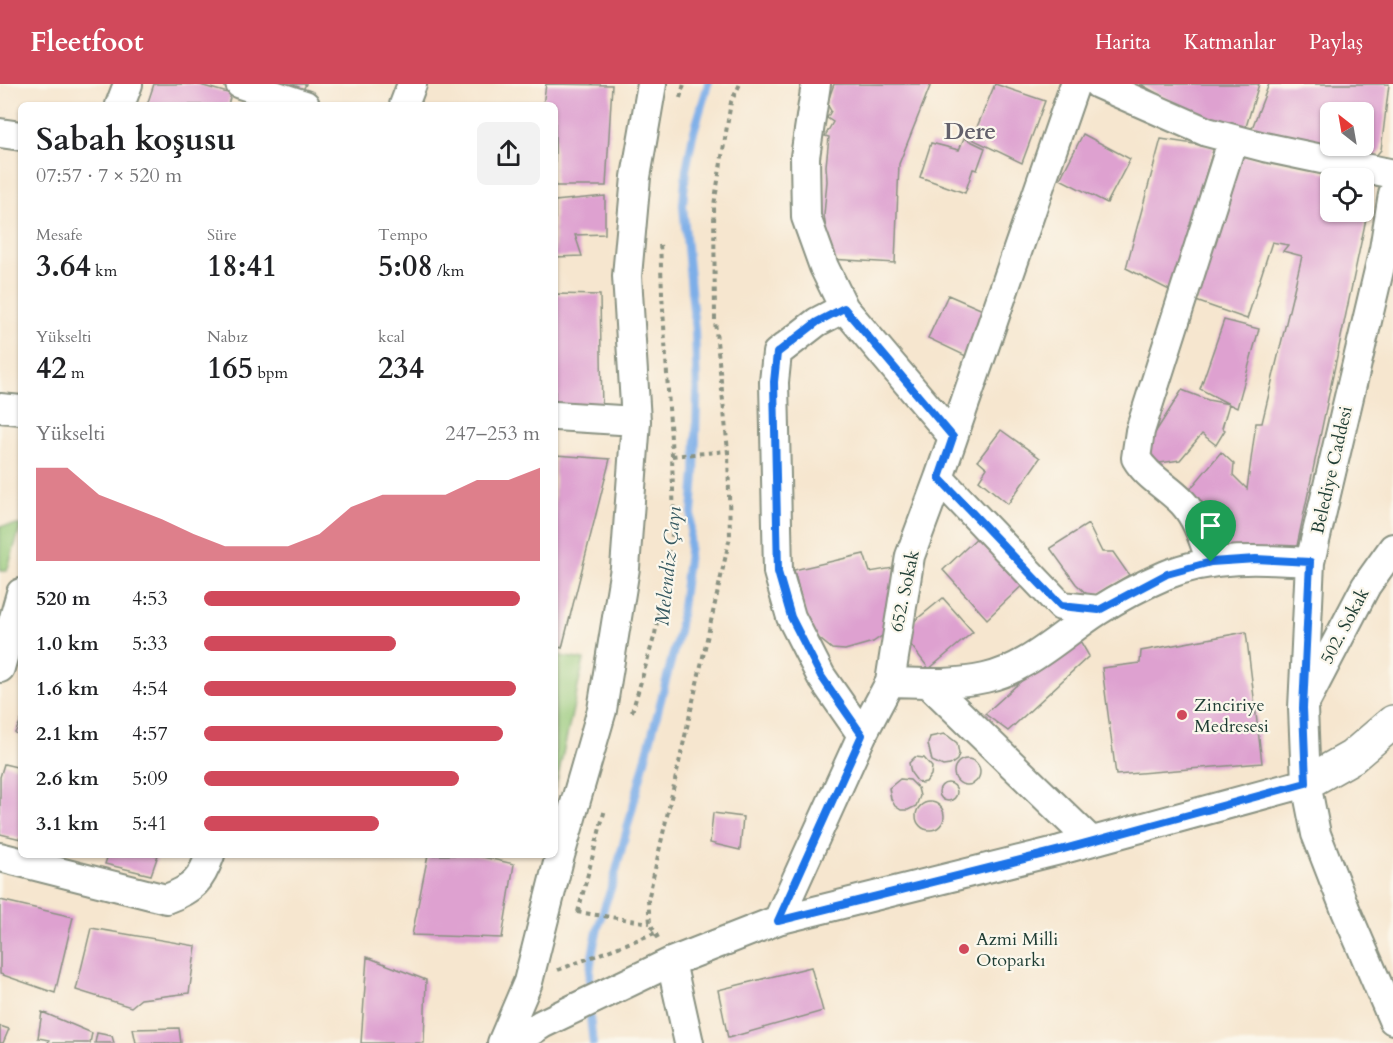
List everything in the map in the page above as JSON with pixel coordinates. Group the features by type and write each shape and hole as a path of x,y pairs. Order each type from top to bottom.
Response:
{"street":[{"path":"121,102 128,84"},
{"path":"240,84 296,102"},
{"path":"405,102 412,84"},
{"path":"558,839 602,710 625,568 636,421 627,276 636,177 652,84"},
{"path":"816,84 805,157 806,217 824,267 844,308 953,437"},
{"name":"652. Sokak","path":"778,921 862,735 890,682 910,556 1075,84"},
{"path":"1098,84 1207,132 1393,174"},
{"path":"0,132 18,135"},
{"path":"1211,562 1198,526 1184,504 1142,469 1136,458 1140,431 1233,139"},
{"name":"Belediye Caddesi","path":"1393,194 1384,249 1310,562 1303,708 1306,783 1316,834 1393,1020"},
{"path":"844,308 817,322 777,353 774,382 778,572 791,617 821,676 862,735"},
{"path":"0,408 18,410"},
{"path":"558,416 636,421"},
{"path":"939,478 1061,606 1099,610"},
{"name":"502. Sokak","path":"1303,708 1365,586 1393,548"},
{"path":"890,682 929,684 986,678 1018,666 1099,610 1167,574 1211,562 1256,559 1310,562"},
{"path":"0,668 13,600"},
{"path":"929,684 1091,841"},
{"path":"513,1043 542,1024 671,962 778,921 1306,783 1353,757 1393,722"},
{"path":"0,857 166,899 185,892 204,874 209,858"},
{"path":"502,1043 528,982 552,858"},
{"path":"671,962 689,1043"}],"path":[{"path":"578,912 650,923 648,900 730,537 728,451 716,321 714,205 731,102 740,84"},
{"path":"672,456 728,451"},
{"path":"528,982 655,933"}],"green space":[{"path":"18,525 18,535 7,571 0,571 0,526"},
{"path":"558,656 584,660 558,776"}],"building":[{"path":"154,84 197,84 231,94 229,102 148,102"},
{"path":"283,84 306,84 302,92"},
{"path":"546,84 612,85 606,186 558,186 558,102 543,102"},
{"path":"834,84 931,84 899,164 895,263 830,259 824,215 829,137 825,136 833,122 827,118 831,111 827,104"},
{"path":"995,84 1045,101 1022,163 972,139"},
{"path":"1140,84 1259,84 1245,130 1189,111"},
{"path":"1269,84 1389,84 1381,150 1374,158 1363,156 1374,156 1374,102 1320,102 1320,148 1249,136"},
{"path":"1083,134 1130,159 1107,203 1060,179"},
{"path":"964,138 985,148 977,170 973,169 965,193 920,177 931,143 959,150"},
{"path":"1161,139 1214,147 1171,291 1126,268"},
{"path":"1239,155 1320,171 1320,222 1365,222 1294,560 1212,560 1182,499 1221,452 1234,464 1233,475 1247,489 1256,423 1262,423 1302,256 1283,251 1288,245 1272,242 1247,319 1196,301"},
{"path":"605,196 605,234 575,235 582,256 558,257 558,201"},
{"path":"558,294 600,295 602,412 558,408"},
{"path":"948,295 985,311 970,358 928,338"},
{"path":"1224,320 1259,329 1237,408 1200,389"},
{"path":"1182,390 1208,400 1229,404 1222,428 1225,430 1216,445 1202,434 1180,460 1153,464 1143,452"},
{"path":"1001,430 1040,458 1008,504 979,480 987,468 978,460"},
{"path":"558,455 610,459 562,648 558,647"},
{"path":"1088,524 1102,552 1113,552 1129,575 1091,598 1076,584 1050,548"},
{"path":"985,530 1030,578 987,619 943,570"},
{"path":"864,554 870,572 893,568 895,578 886,633 873,642 845,650 832,649 809,630 794,570"},
{"path":"943,598 973,632 929,669 901,632"},
{"path":"1075,632 1089,656 1008,731 985,714"},
{"name":"Zinciriye Medresesi","path":"1246,632 1262,763 1116,775 1102,668 1140,663 1141,651"},
{"path":"944,734 957,743 959,754 957,760 950,765 943,766 932,761 928,744 930,737"},
{"path":"915,757 924,758 932,767 931,775 926,782 917,781 911,773 909,763"},
{"path":"967,759 977,762 980,772 977,782 967,785 957,782 954,772 957,762"},
{"path":"4,764 18,767 18,838 0,834 0,777"},
{"path":"900,779 910,780 918,788 920,796 916,806 908,810 901,810 891,799 889,788"},
{"path":"948,783 954,786 957,792 954,798 948,801 942,798 939,792 942,786"},
{"path":"930,802 940,806 944,816 940,826 930,830 920,826 916,816 920,806"},
{"path":"713,813 743,817 740,850 710,843"},
{"path":"107,858 157,858 151,875 105,864"},
{"path":"427,858 487,858 514,864 502,938 412,935"},
{"path":"0,900 73,917 55,993 0,974"},
{"path":"91,928 196,946 189,993 141,999 131,1007 76,990"},
{"path":"367,957 426,980 424,1043 361,1043"},
{"path":"811,967 823,1011 728,1038 718,990"},
{"path":"42,1012 92,1033 90,1043 48,1043 49,1040 38,1038"},
{"path":"0,1026 9,1029 3,1043 0,1043"},
{"path":"179,1028 181,1043 136,1043 133,1029"},
{"path":"97,1033 112,1036 114,1043 95,1043"}],"waterway":[{"name":"Melendiz Çayı","path":"589,994 595,939 612,886 679,631 689,552 695,473 697,394 695,331 683,205 686,170 693,135 708,84"},
{"name":"Melendiz Çayı","path":"589,1007 593,1043"}],"place":[{"name":"Zinciriye Medresesi","path":"1182,715"},
{"name":"Azmi Milli Otoparkı","path":"964,949"}],"district":[{"name":"Dere","path":"970,131"}],"route":[{"path":"844,308 953,437 939,478 1061,606 1099,610 1167,574 1211,562 1256,559 1310,562 1303,708 1306,783 1060,850 778,921 862,735 821,676 791,617 778,572 774,382 777,353 795,338 817,322 844,308"}]}
